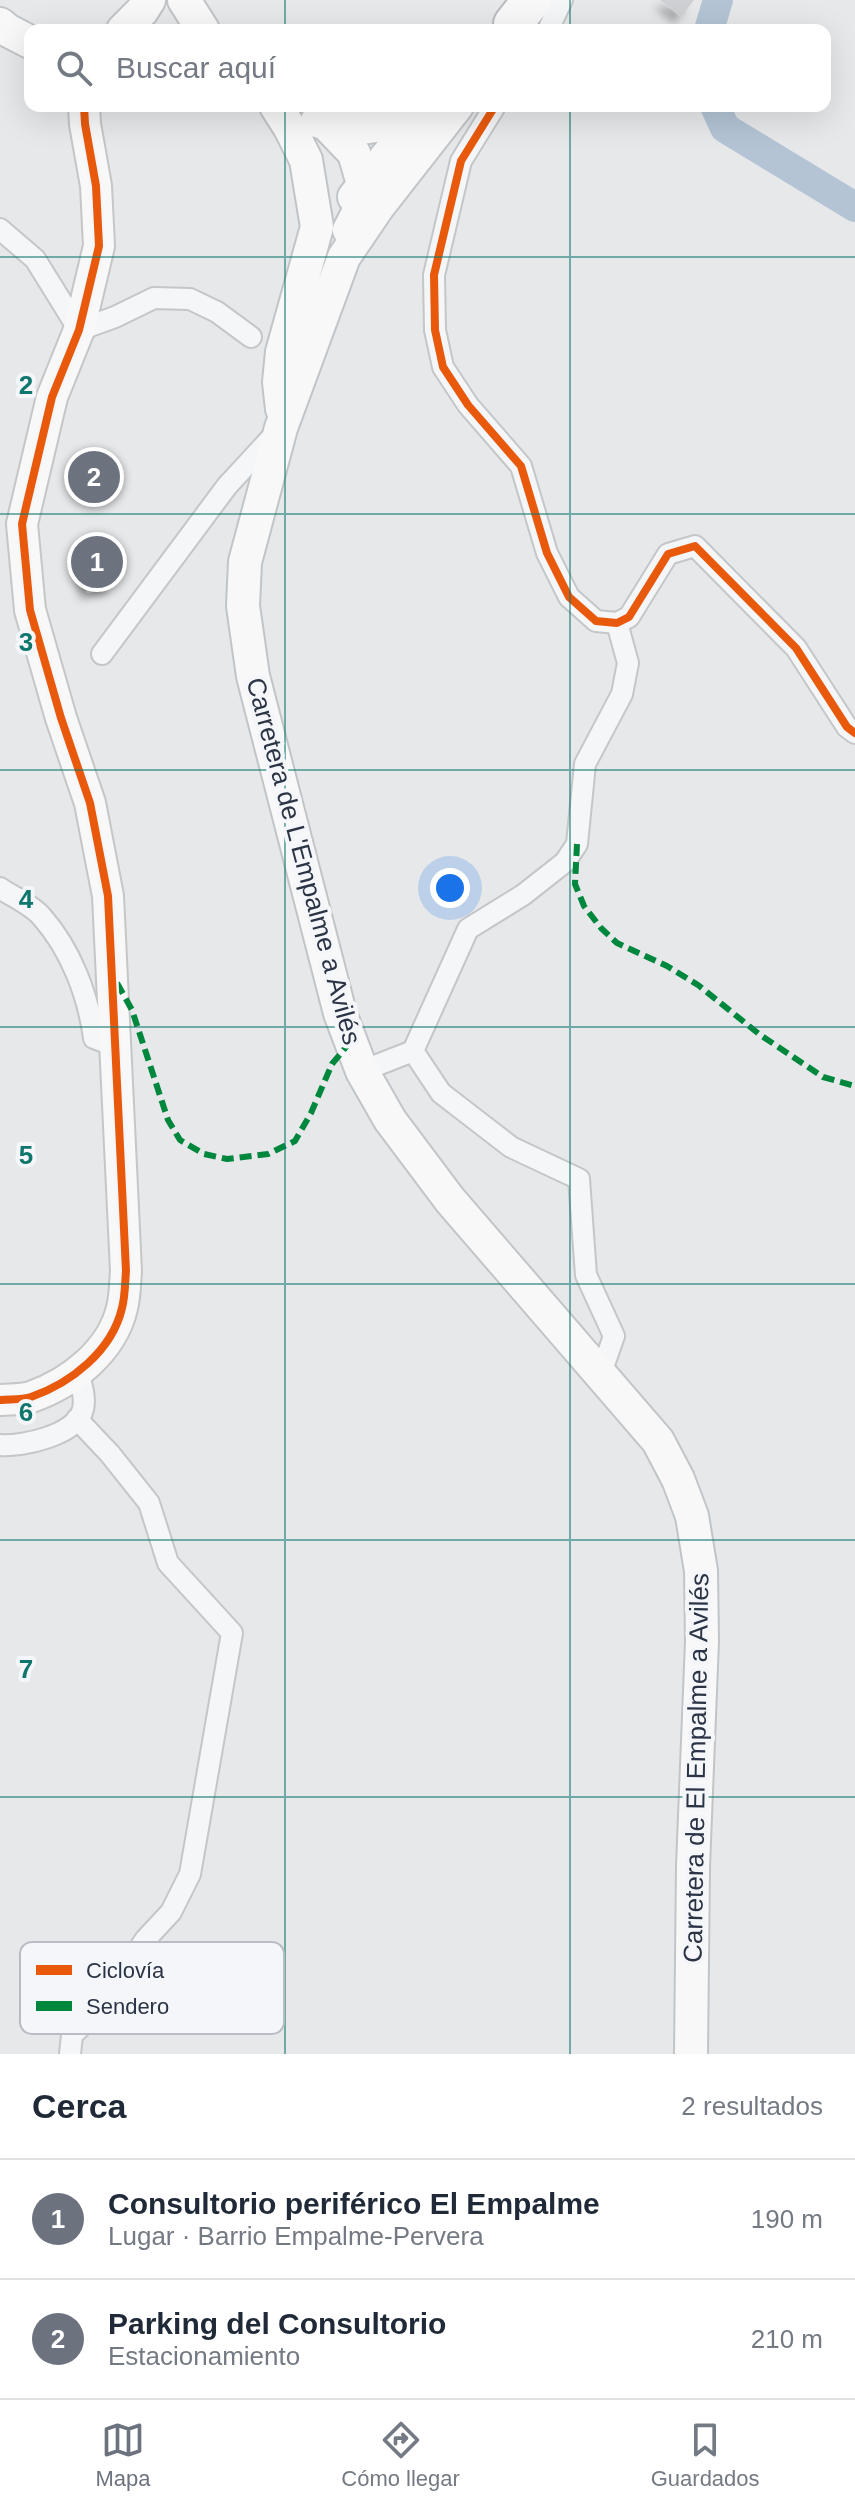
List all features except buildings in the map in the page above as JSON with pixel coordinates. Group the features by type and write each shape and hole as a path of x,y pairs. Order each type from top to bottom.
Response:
{"main road":[{"path":"130,24 149,0"},
{"path":"184,0 199,24"},
{"path":"279,112 306,160 317,227 282,352 279,382 282,425"},
{"path":"293,112 327,125 371,128 403,117 408,112"},
{"path":"299,292 337,221 422,112"},
{"path":"306,160 344,184 363,184 385,174 443,112"},
{"name":"Carretera de L'Empalme a Avilés","path":"452,112 378,207 344,257 282,425 245,562 243,606 246,639 340,1013 362,1071 390,1120 450,1200 658,1441"},
{"path":"302,376 298,349 322,277 364,201 363,184 354,153 327,125"},
{"name":"Carretera de El Empalme a Avilés","path":"658,1441 678,1479 692,1516 701,1571 702,1641 693,1866 691,2054"}],"street":[{"path":"522,23 562,0"},
{"path":"0,1400 28,1398 59,1384 78,1371 108,1340 122,1309 126,1271 108,896 90,803 61,718 30,610 22,524 52,397 79,330 99,246 96,186 82,112"},
{"path":"491,112 461,161 434,275 435,330 443,367 468,405 521,466 547,553 569,597 596,621 617,623 629,617 668,554 695,546 796,648 847,727 855,733"},
{"path":"0,229 35,259 79,330"},
{"path":"79,330 154,298 190,299 217,312 251,337"},
{"path":"102,654 227,486 282,425"},
{"path":"362,1071 413,1051 468,929 534,887 565,862 577,844 585,764 622,694 628,663 617,623"},
{"path":"0,888 41,915 72,962 91,1018 94,1038 115,1046"},
{"path":"413,1051 441,1093 511,1147 579,1179 586,1275 614,1336 601,1373"},
{"path":"0,1445 42,1441 74,1423 83,1411 78,1371"},
{"path":"77,1419 149,1503 168,1563 232,1633 190,1874 171,1912 144,1942"},
{"path":"70,2054 73,2034"}],"waterway":[{"path":"711,24 718,0"},
{"path":"718,112 725,128 855,207"}],"marked path":[{"path":"577,844 575,884 584,906 617,943 667,966 698,985 759,1034 823,1077 855,1086"},
{"path":"117,983 132,1010 168,1120 180,1140 204,1154 227,1159 268,1154 295,1141 332,1064 351,1041"}],"cycle path":[{"path":"0,1400 27,1398 46,1391 88,1363 117,1324 123,1304 126,1271 108,896 90,803 61,718 30,610 22,524 52,397 79,330 99,246 96,186 84,112"},
{"path":"491,112 461,161 434,275 435,330 443,367 468,405 521,466 547,553 569,597 596,621 617,623 629,617 668,554 695,546 796,648 847,727 855,733"}],"place":[{"name":"Parking del Consultorio","path":"94,477"},
{"name":"Consultorio periférico El Empalme","path":"97,562"}]}
